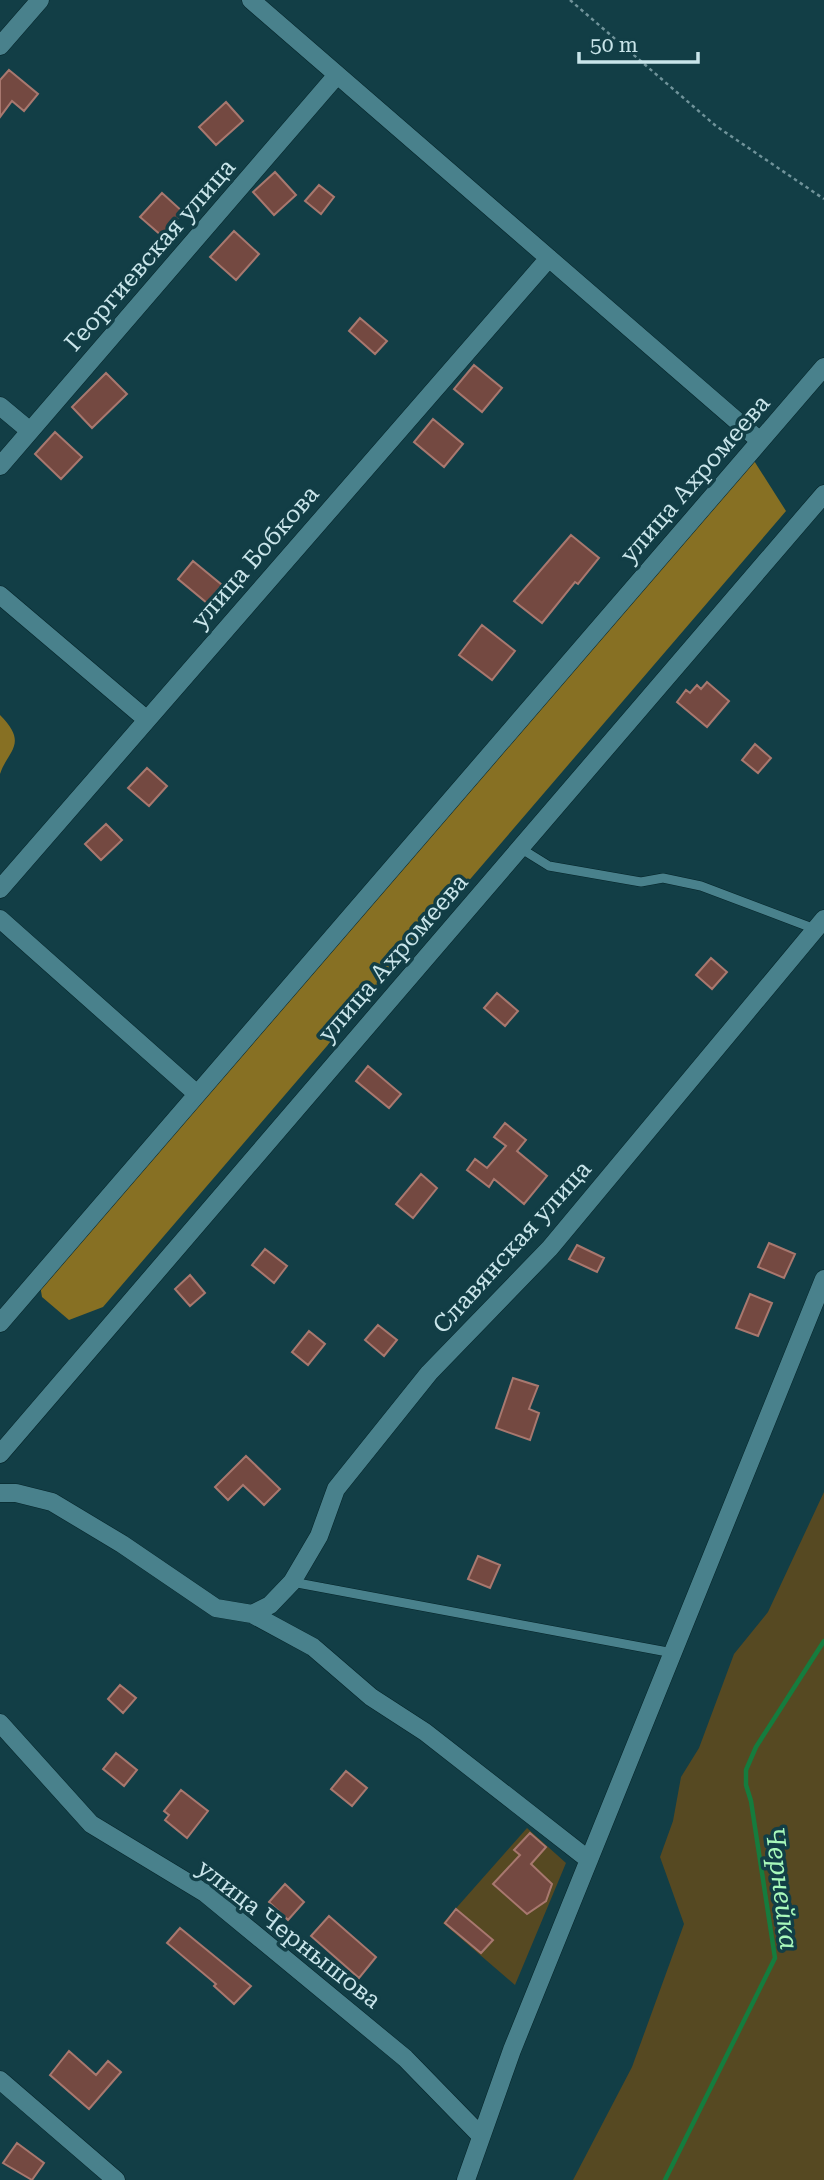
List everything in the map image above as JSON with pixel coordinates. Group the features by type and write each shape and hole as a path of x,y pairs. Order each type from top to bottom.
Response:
{"street":[{"path":"0,46 40,0"},
{"path":"251,0 760,442"},
{"name":"Георгиевская улица","path":"0,466 337,75"},
{"name":"улица Бобкова","path":"0,889 549,258"},
{"name":"улица Ахромеева","path":"0,1323 824,367"},
{"path":"0,406 30,431"},
{"name":"улица Ахромеева","path":"0,1454 823,495"},
{"path":"0,595 146,719"},
{"path":"0,919 197,1094"},
{"name":"Славянская улица","path":"252,1614 270,1605 292,1582 319,1536 336,1489 403,1404 429,1373 550,1248 819,924"},
{"path":"466,2180 589,1860 824,1279"},
{"path":"0,1493 16,1493 52,1502 122,1544 216,1608 252,1614 313,1647 371,1697 425,1732 589,1860"},
{"name":"улица Чернышова","path":"0,1723 91,1824 205,1893 405,2058 481,2136"},
{"path":"0,2080 116,2180"}],"lane":[{"path":"520,848 549,866 641,882 663,878 701,886 819,924"},
{"path":"292,1582 673,1653"}],"path":[{"path":"570,0 716,126 824,199"}],"shaded area":[{"path":"751,456 786,511 103,1307 69,1320 42,1297 38,1273"},
{"path":"0,715 9,725 15,740 0,774"},
{"path":"824,1492 824,2180 573,2180 632,2067 684,1924 660,1857 673,1821 681,1777 699,1748 734,1654 768,1612"},
{"path":"527,1828 566,1863 515,1985 443,1923"}],"building":[{"path":"9,70 38,94 24,111 12,101 0,117 0,80"},
{"path":"226,102 243,121 216,145 199,127"},
{"path":"275,172 296,195 274,215 253,192"},
{"path":"319,185 334,197 321,214 305,201"},
{"path":"162,193 183,212 162,236 140,217"},
{"path":"234,231 259,254 236,280 210,257"},
{"path":"360,318 387,341 375,354 349,331"},
{"path":"474,365 502,388 482,412 454,389"},
{"path":"106,373 127,394 92,428 72,407"},
{"path":"433,419 463,444 444,467 414,442"},
{"path":"55,432 82,457 61,479 35,454"},
{"path":"571,535 599,558 578,584 575,582 542,623 514,601"},
{"path":"193,561 222,585 207,603 178,579"},
{"path":"482,625 515,651 492,680 459,655"},
{"path":"707,682 729,701 707,727 677,702 686,690 690,693 697,685 701,689"},
{"path":"755,744 771,758 758,773 742,760"},
{"path":"147,768 167,786 149,806 128,788"},
{"path":"106,824 122,840 101,860 85,844"},
{"path":"711,958 727,972 712,989 696,975"},
{"path":"497,993 518,1011 505,1026 484,1008"},
{"path":"368,1066 401,1094 389,1108 356,1081"},
{"path":"505,1123 526,1140 517,1151 547,1176 524,1204 494,1179 489,1187 467,1170 475,1159 487,1168 506,1146 494,1137"},
{"path":"421,1174 437,1188 413,1218 396,1204"},
{"path":"769,1243 795,1254 784,1278 758,1267"},
{"path":"577,1245 604,1258 597,1272 569,1259"},
{"path":"265,1249 287,1266 274,1283 252,1265"},
{"path":"190,1275 205,1293 190,1306 175,1289"},
{"path":"750,1294 772,1303 758,1336 736,1328"},
{"path":"378,1325 397,1340 384,1356 365,1340"},
{"path":"309,1331 325,1344 308,1365 292,1352"},
{"path":"513,1378 538,1386 529,1409 539,1413 530,1440 496,1428"},
{"path":"246,1456 280,1489 264,1505 243,1485 228,1500 215,1487"},
{"path":"478,1556 500,1565 490,1588 468,1579"},
{"path":"120,1685 136,1698 123,1713 108,1699"},
{"path":"116,1753 137,1770 124,1786 103,1769"},
{"path":"346,1771 367,1788 352,1806 331,1789"},
{"path":"181,1790 208,1811 187,1838 165,1820 169,1815 164,1811"},
{"path":"530,1833 546,1847 531,1864 552,1884 546,1901 527,1914 493,1884 520,1855 514,1850"},
{"path":"285,1884 304,1902 288,1920 269,1902"},
{"path":"456,1909 493,1940 481,1953 445,1923"},
{"path":"329,1916 376,1957 359,1978 311,1936"},
{"path":"180,1928 251,1986 234,2004 214,1986 216,1984 167,1943"},
{"path":"69,2051 96,2075 108,2061 121,2072 89,2109 50,2075"},
{"path":"17,2143 44,2163 32,2180 3,2163"}],"waterway":[{"name":"Чернейка","path":"665,2180 775,1958 751,1801 746,1785 746,1770 756,1747 824,1641"}]}
